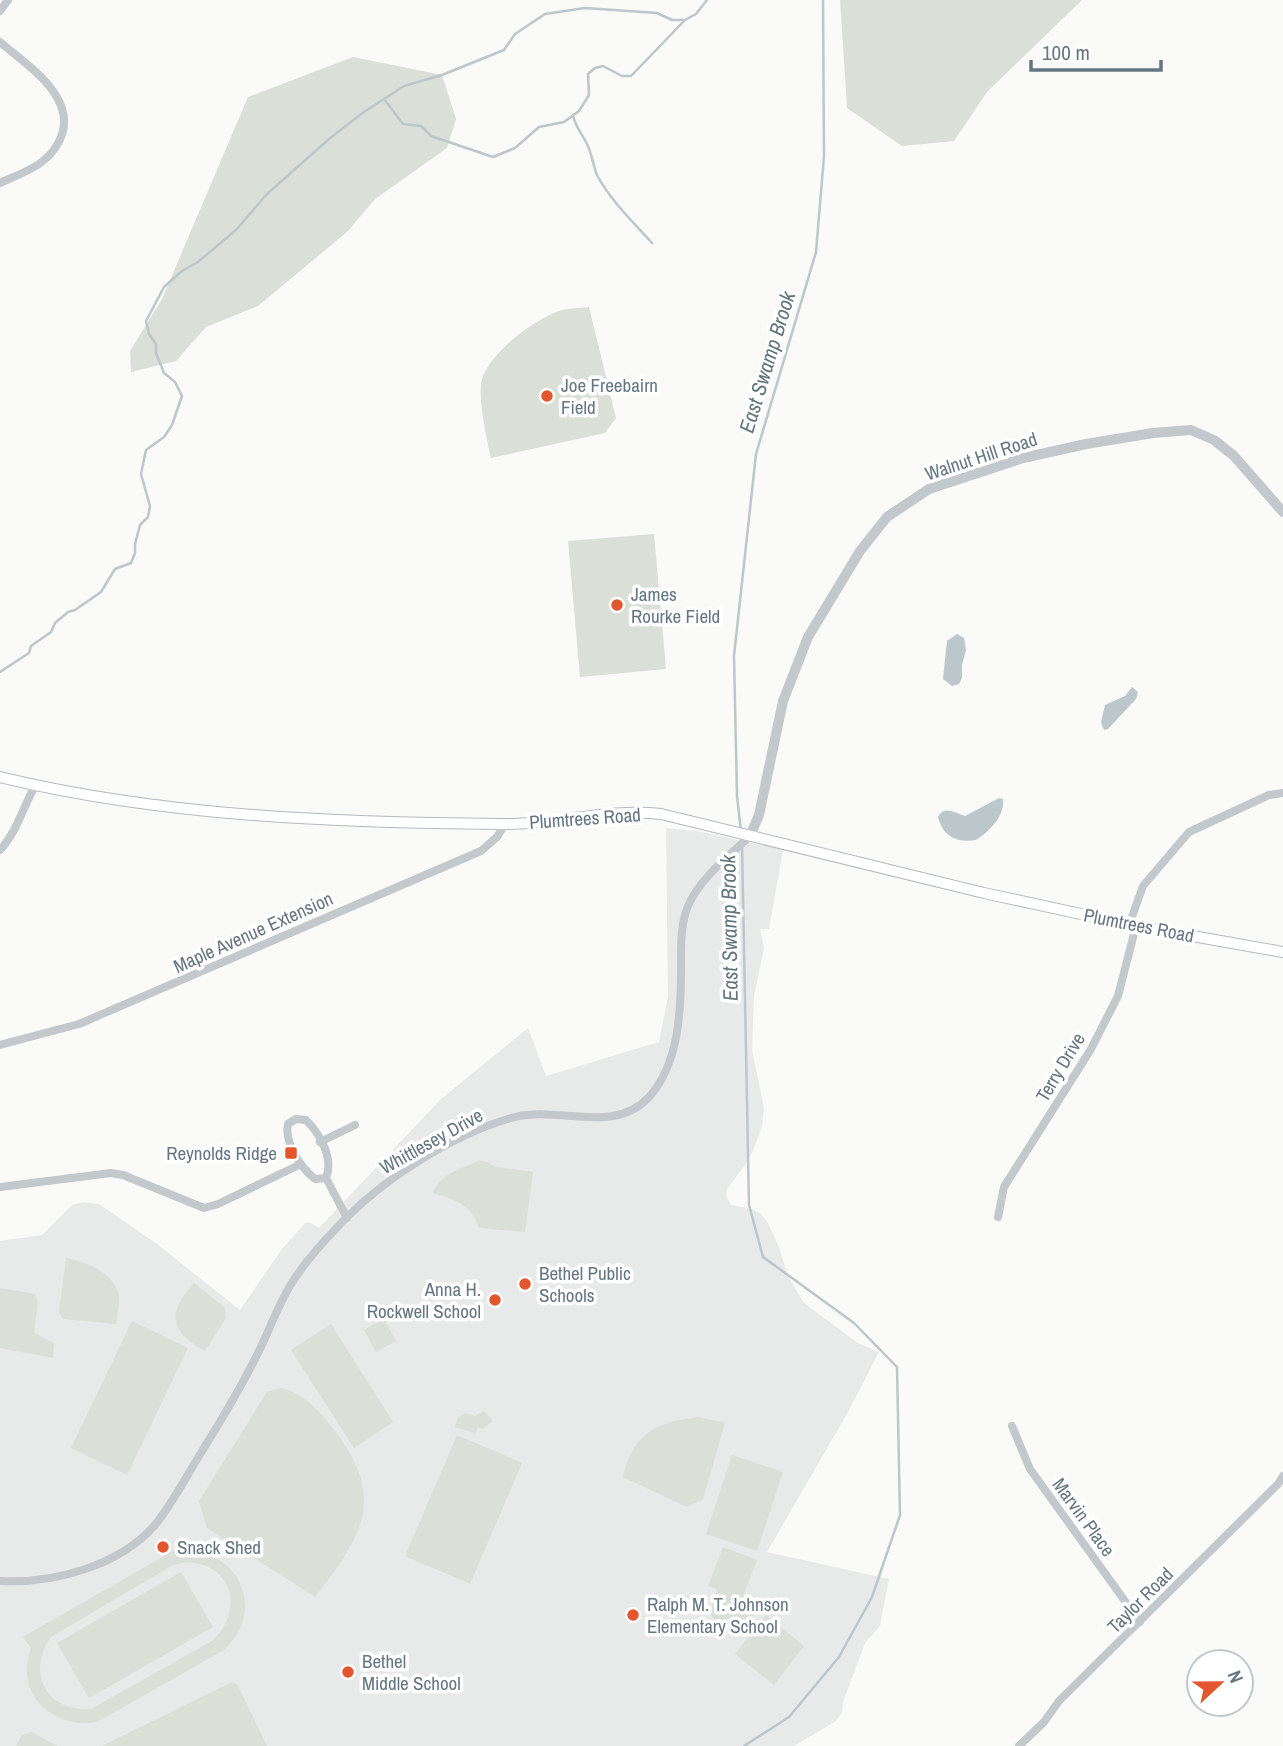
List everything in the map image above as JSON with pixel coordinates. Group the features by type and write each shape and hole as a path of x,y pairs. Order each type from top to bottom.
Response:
{"main road":[{"name":"Plumtrees Road","path":"0,777 35,786 145,803 299,818 505,824 637,813 668,816 984,893 1133,925 1283,952"}],"street":[{"path":"0,11 8,0"},
{"path":"0,42 57,95 64,122 63,136 53,152 40,164 0,183"},
{"name":"Walnut Hill Road","path":"749,836 759,815 782,701 808,637 860,551 887,517 929,489 1023,458 1086,444 1153,433 1192,430 1214,440 1234,456 1283,512"},
{"path":"0,850 16,827 35,786"},
{"name":"Terry Drive","path":"998,1217 1004,1186 1091,1049 1118,996 1143,886 1189,832 1269,795 1283,793"},
{"name":"Maple Avenue Extension","path":"0,1045 79,1024 481,851 505,824"},
{"name":"Whittlesey Drive","path":"0,1581 41,1579 92,1566 131,1546 155,1524 232,1404 289,1287 301,1269 347,1217 380,1187 443,1149 497,1123 530,1114 611,1118 627,1113 648,1098 664,1073 680,1021 683,924 688,907 704,882 749,836"},
{"path":"326,1178 315,1179 301,1164 286,1133 288,1124 296,1119 306,1120 312,1126 328,1156 329,1170 326,1178 347,1217"},
{"path":"320,1142 355,1125"},
{"path":"0,1187 111,1173 123,1175 204,1208 218,1204 301,1164"},
{"name":"Marvin Place","path":"1012,1426 1030,1469 1140,1622"},
{"name":"Taylor Road","path":"1019,1746 1044,1722 1059,1701 1278,1484 1283,1476"}],"shaded area":[{"path":"840,0 1082,0 987,92 954,141 902,146 847,108"},
{"path":"353,57 442,75 456,119 447,148 375,199 348,231 258,306 206,327 176,361 131,372 130,351 162,299 248,97"},
{"name":"Joe Freebairn Field","path":"589,307 616,418 605,433 491,458 481,394 483,376 488,366 505,346 539,320 562,310"},
{"name":"James Rourke Field","path":"654,534 666,669 580,677 568,541"},
{"path":"957,634 964,638 966,650 962,678 959,684 952,686 943,679 947,641"},
{"path":"1132,687 1138,692 1136,699 1104,730 1101,722 1105,705 1125,696"},
{"path":"999,798 1003,799 1003,805 999,817 991,828 976,840 952,837 940,824 938,817 943,811 965,816"},
{"name":"Bethel Public Schools","path":"666,828 697,831 783,850 769,929 760,929 764,948 754,996 752,1050 764,1108 762,1126 754,1149 727,1189 726,1196 731,1205 752,1209 760,1213 768,1223 789,1278 804,1303 858,1343 879,1352 848,1412 767,1552 889,1579 880,1626 865,1643 843,1702 842,1713 836,1721 794,1746 0,1746 0,1241 42,1235 72,1205 83,1202 99,1204 157,1244 240,1310 282,1249 305,1223 309,1222 319,1228 441,1099 528,1028 546,1076 659,1042 668,997"},
{"path":"479,1161 496,1167 533,1172 525,1232 479,1228 472,1214 462,1204 433,1193 446,1176"},
{"path":"66,1258 90,1265 111,1280 119,1296 116,1324 63,1319 59,1312"},
{"path":"194,1283 225,1308 226,1318 205,1351 185,1337 176,1322 179,1304"},
{"path":"0,1288 35,1294 38,1302 34,1333 54,1343 53,1358 0,1348"},
{"path":"384,1319 396,1341 376,1352 364,1330"},
{"path":"132,1321 188,1348 127,1475 71,1448"},
{"path":"331,1324 393,1422 354,1448 291,1350"},
{"path":"281,1388 296,1393 309,1402 331,1426 359,1473 364,1494 363,1514 357,1533 315,1597 207,1528 199,1501 267,1392"},
{"path":"484,1411 492,1422 482,1429 478,1427 475,1433 455,1427 458,1417 466,1413 475,1416"},
{"path":"699,1417 725,1423 703,1499 687,1507 623,1477 633,1450 649,1432 670,1422"},
{"path":"457,1435 522,1463 470,1584 405,1556"},
{"path":"732,1455 783,1472 757,1551 706,1534"},
{"path":"192,1540 198,1551 215,1557 228,1567 238,1579 243,1592 245,1607 242,1622 236,1636 224,1650 97,1722 65,1720 41,1705 28,1680 27,1665 31,1648 23,1637","holes":["185,1562 201,1564 214,1570 223,1579 229,1590 231,1603 222,1629 212,1641 91,1709 75,1708 52,1697 45,1688 40,1664 51,1637 173,1565"]},
{"path":"723,1547 757,1560 742,1599 759,1605 744,1631 718,1622 712,1615 717,1589 708,1586"},
{"path":"181,1572 213,1627 89,1698 57,1643"},
{"path":"766,1615 804,1646 774,1685 735,1654"},
{"path":"232,1682 237,1684 267,1746 102,1746"},
{"path":"32,1732 57,1746 16,1746 22,1735"}],"waterway":[{"name":"East Swamp Brook","path":"0,672 29,653 31,646 51,632 55,623 68,612 101,592 115,569 131,563 140,525 148,517 150,506 141,474 146,450 164,437 172,425 182,396 175,382 164,373 146,321 164,287 236,230 267,194 329,139 404,86 442,75 504,50 515,34 545,14 585,8 657,13 672,20 685,20 696,14 707,0"},
{"name":"East Swamp Brook","path":"741,831 737,796 734,656 756,454 816,252 824,156 823,0"},
{"path":"384,99 403,124 421,126 431,136 493,157 515,148 539,127 564,122 579,111 589,95 588,74 595,68 603,66 622,76 631,76 685,20"},
{"path":"573,115 589,148 597,175 609,194 652,243"},
{"name":"East Swamp Brook","path":"742,845 749,1205 763,1257 854,1323 897,1367 900,1515 872,1597 839,1657 789,1717 744,1746"}],"place":[{"name":"Joe Freebairn Field","path":"547,396"},
{"name":"James Rourke Field","path":"617,605"},
{"name":"Reynolds Ridge","path":"291,1153"},
{"name":"Bethel Public Schools","path":"525,1284"},
{"name":"Anna H. Rockwell School","path":"495,1300"},
{"name":"Snack Shed","path":"163,1547"},
{"name":"Ralph M. T. Johnson Elementary School","path":"633,1615"},
{"name":"Bethel Middle School","path":"348,1672"}]}
